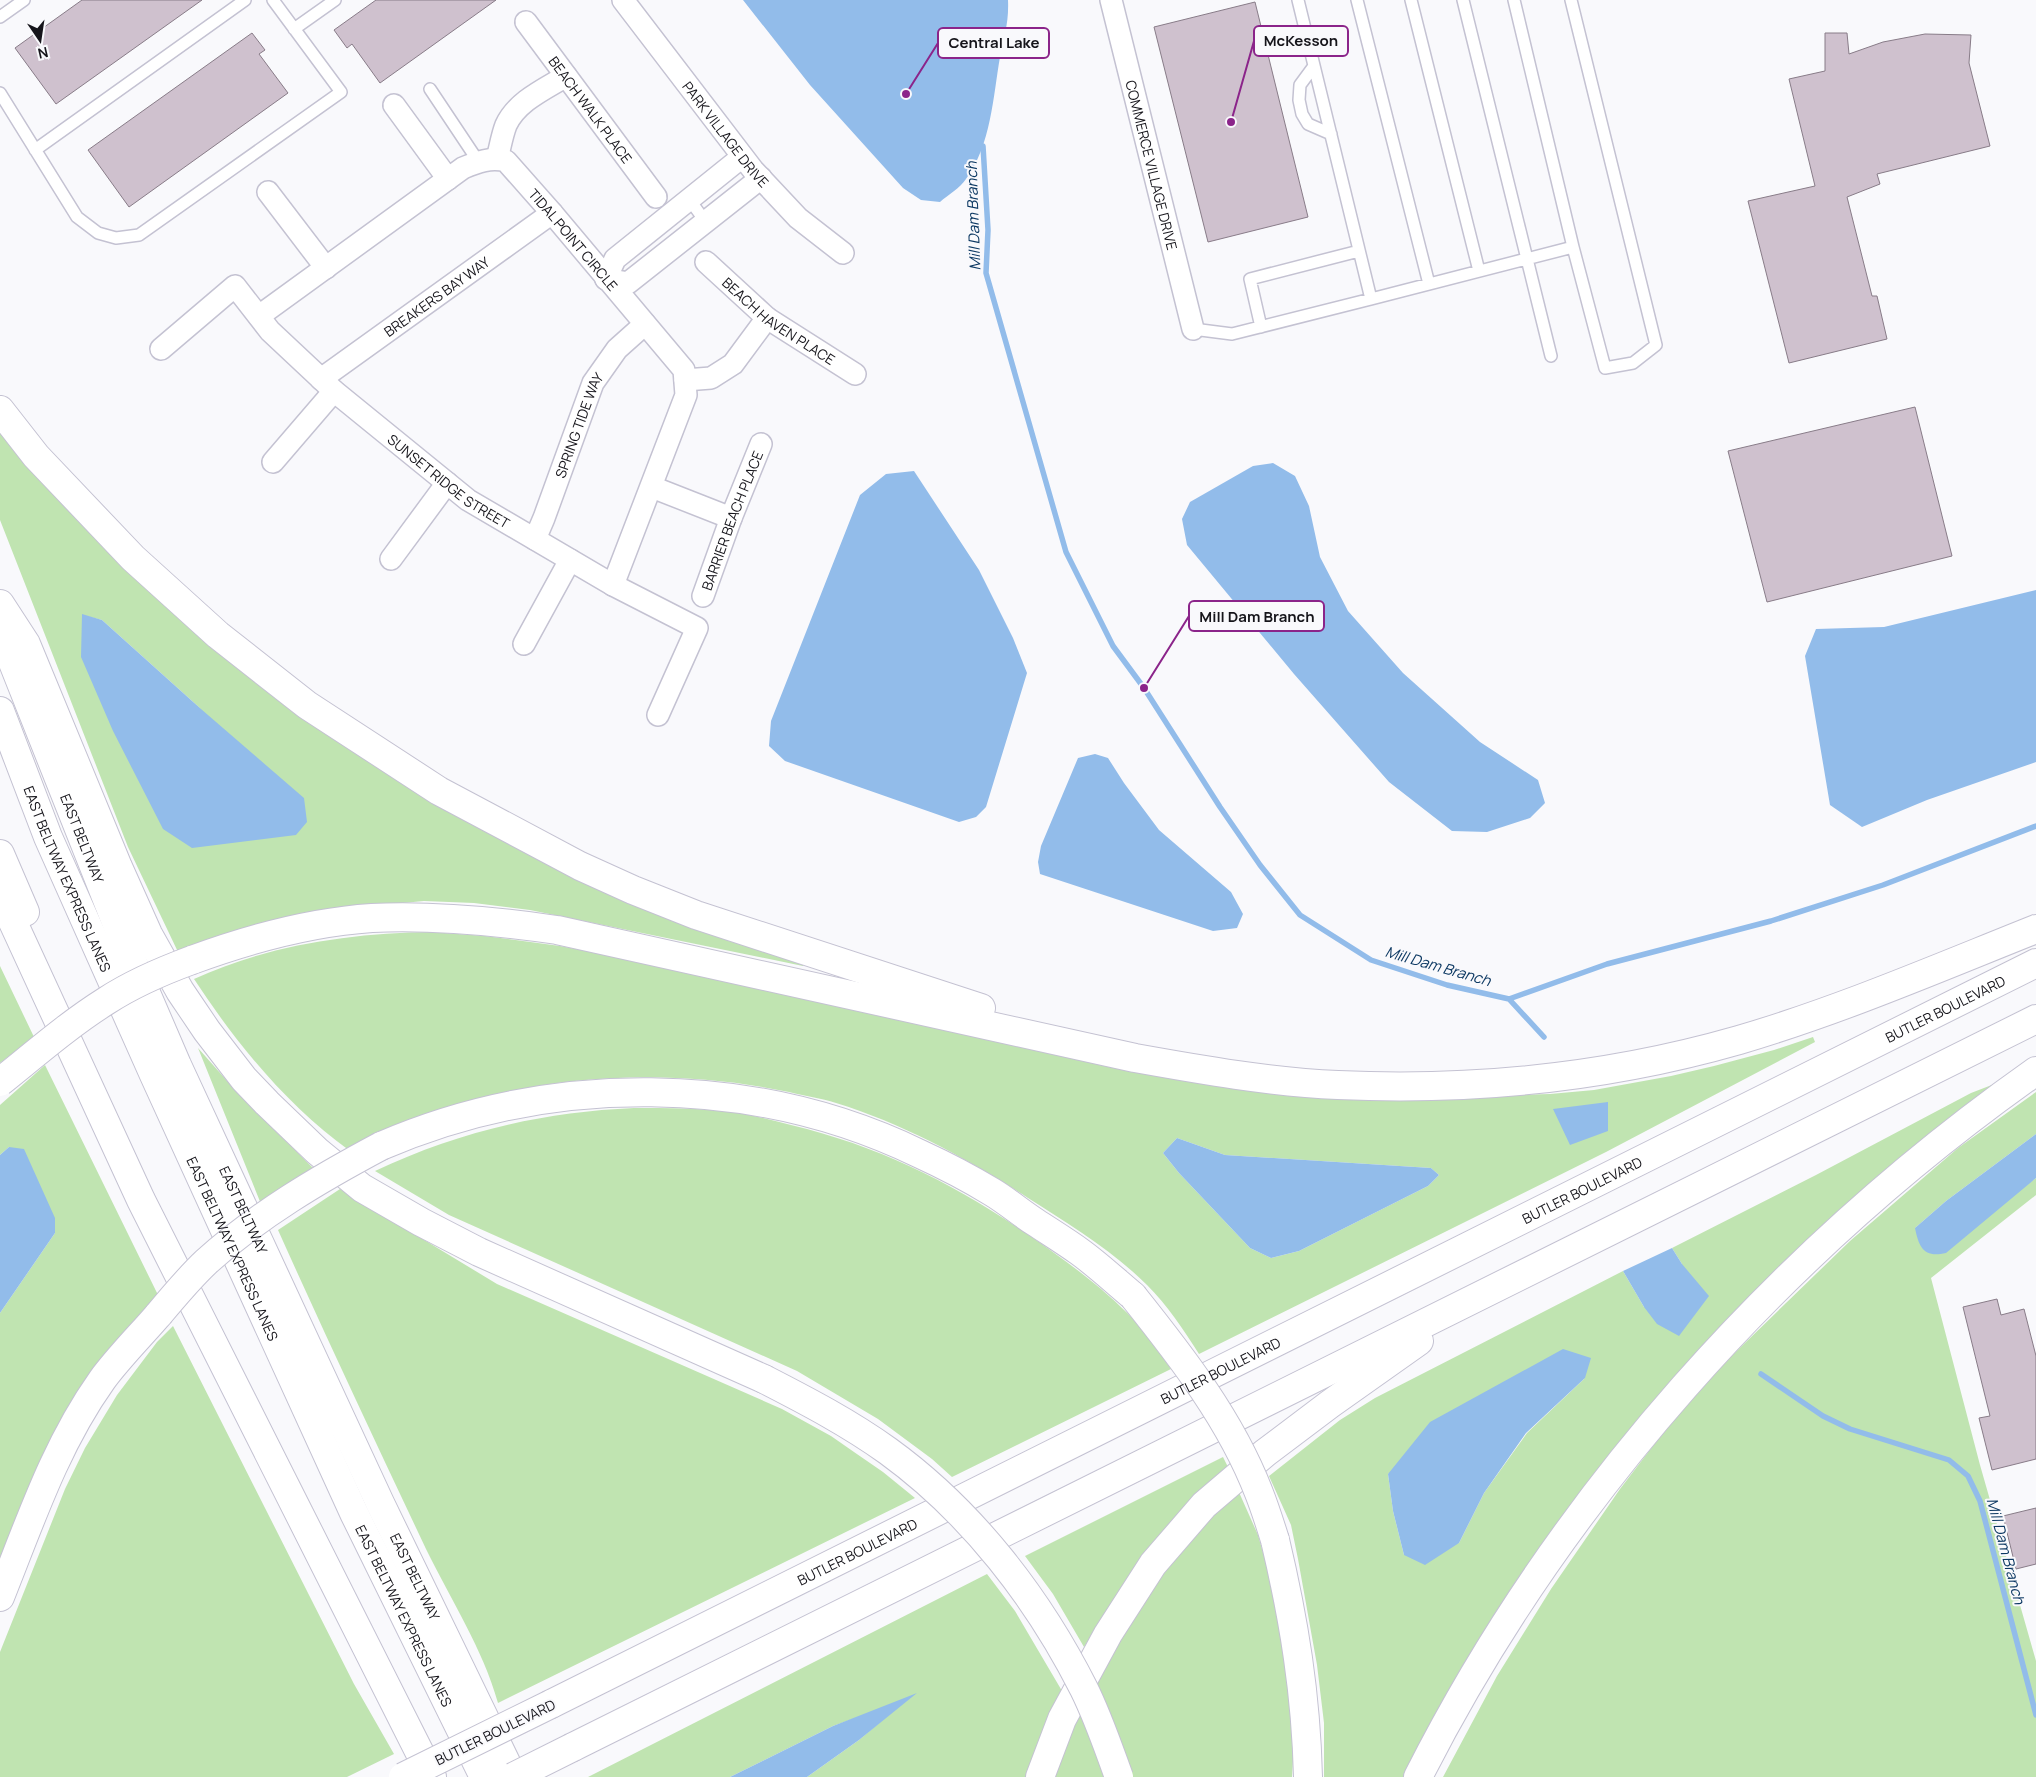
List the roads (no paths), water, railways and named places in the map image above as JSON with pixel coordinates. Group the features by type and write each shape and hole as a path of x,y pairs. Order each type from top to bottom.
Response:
{"highway":[{"path":"0,410 36,456 120,544 218,635 307,705 439,791 580,866 696,915 1135,1058"},
{"path":"0,604 26,644 118,867 148,934 180,991 207,1031 244,1079 267,1104 362,1188 421,1222 479,1252 764,1379 837,1418 890,1452 918,1475 970,1524 1052,1630 1084,1690 1097,1719 1118,1777"},
{"name":"EAST BELTWAY","path":"0,630 124,942 177,1065 380,1503 513,1777"},
{"name":"EAST BELTWAY EXPRESS LANES","path":"0,711 48,837 154,1075 354,1513 484,1777"},
{"path":"0,854 141,1200"},
{"path":"0,894 141,1200 432,1777"},
{"path":"0,1082 84,1016 141,982 228,946 320,925 370,918 427,917 506,923 557,930 1135,1058 1200,1070 1336,1085 1402,1086 1537,1078 1673,1057 1739,1040 1803,1019 2036,929"},
{"name":"BUTLER BOULEVARD","path":"403,1777 1687,1139 2036,963"},
{"path":"513,1777 2036,1019"},
{"path":"1418,1777 1456,1706 1538,1575 1627,1454 1701,1367 1784,1282 1873,1198 1965,1122 2036,1071"},
{"path":"0,1597 38,1499 58,1454 78,1417 103,1378 205,1263 232,1240 316,1182 381,1146 436,1124 518,1103 601,1092 680,1093 760,1103 799,1111 883,1138 954,1171 993,1193 1080,1252 1133,1296 1202,1388 1220,1417 1258,1491 1275,1540 1295,1632 1306,1714 1308,1777"},
{"path":"1040,1777 1062,1719 1108,1634 1153,1564 1204,1505 1265,1453 1322,1409 1492,1289"}],"street":[{"name":"PARK VILLAGE DRIVE","path":"623,0 742,156 761,178 798,218 843,253"},
{"name":"COMMERCE VILLAGE DRIVE","path":"1112,0 1193,330"},
{"name":"BEACH WALK PLACE","path":"526,22 656,197"},
{"path":"259,316 463,168 488,160 514,113 528,99 566,76"},
{"path":"394,105 448,179"},
{"path":"742,156 615,259 606,279 628,282 761,178"},
{"name":"TIDAL POINT CIRCLE","path":"488,160 506,161 684,370 685,380"},
{"path":"268,192 326,268"},
{"name":"BREAKERS BAY WAY","path":"273,462 328,385 552,213"},
{"name":"BEACH HAVEN PLACE","path":"706,262 767,318 855,374"},
{"name":"SUNSET RIDGE STREET","path":"161,349 235,286 270,331 328,385 468,500 613,585 697,628 658,715"},
{"path":"613,585 686,395 685,380 711,378 733,364 767,318"},
{"name":"SPRING TIDE WAY","path":"534,539 544,518 593,383 617,348 645,324"},
{"name":"BARRIER BEACH PLACE","path":"703,596 731,518 761,444"},
{"path":"391,559 447,483"},
{"path":"652,487 731,518"},
{"path":"524,644 570,560"}],"lane":[{"path":"0,17 24,0"},
{"path":"35,150 245,0"},
{"path":"0,93 77,217 98,233 116,238 139,235 341,92 273,0"},
{"path":"294,29 335,0"},
{"path":"1298,0 1371,298"},
{"path":"1357,0 1428,284"},
{"path":"1411,0 1479,271"},
{"path":"1463,0 1551,356"},
{"path":"1514,0 1605,368 1633,363 1656,345 1571,0"},
{"path":"1314,66 1300,84 1299,100 1302,114 1308,124 1331,134"},
{"path":"430,88 488,160"},
{"path":"689,199 705,221"},
{"path":"1193,330 1232,334 1574,247"},
{"path":"1261,327 1250,279 1359,251"}],"water":[{"path":"743,0 1008,0 1007,23 990,120 981,151 963,182 940,202 921,200 903,188 810,85"},
{"path":"1273,463 1295,476 1309,506 1320,557 1348,611 1403,673 1480,742 1538,780 1545,803 1530,818 1487,832 1452,831 1389,782 1294,674 1187,545 1182,519 1190,502 1253,466"},
{"path":"914,471 979,570 1013,638 1027,673 986,807 976,817 959,822 785,761 769,746 771,721 860,495 886,474"},
{"path":"2036,590 2036,762 1927,800 1862,827 1830,805 1805,656 1816,629 1884,627"},
{"path":"82,614 102,620 304,798 307,822 296,835 192,848 163,829 113,731 81,657"},
{"path":"1095,754 1108,758 1159,830 1231,892 1243,914 1237,928 1213,931 1040,874 1038,862 1041,846 1078,758"},
{"path":"1608,1102 1608,1131 1570,1145 1553,1109"},
{"path":"2036,1134 2036,1178 1946,1253 1932,1254 1924,1250 1918,1241 1915,1228 1946,1201"},
{"path":"1177,1138 1225,1155 1431,1168 1439,1175 1428,1186 1299,1251 1271,1258 1250,1248 1179,1173 1163,1153"},
{"path":"9,1147 24,1149 55,1218 55,1233 0,1313 0,1155"},
{"path":"1672,1248 1682,1264 1709,1296 1679,1336 1657,1324 1644,1307 1623,1271"},
{"path":"1563,1349 1591,1358 1585,1378 1526,1433 1484,1493 1459,1543 1425,1565 1404,1555 1393,1511 1388,1474 1430,1422"},
{"path":"917,1693 859,1740 807,1777 730,1777 833,1726"}],"waterway":[{"name":"Mill Dam Branch","path":"983,146 988,230 986,273 1066,552 1113,646 1144,688 1220,807 1260,865 1300,915 1371,960 1447,985 1509,999 1544,1037"},
{"path":"1509,999 1607,964 1771,921 1883,885 2036,826"},
{"name":"Mill Dam Branch","path":"1761,1374 1823,1416 1850,1429 1949,1460 1968,1476 1980,1501 2036,1715"}],"place":[{"name":"Central Lake","path":"906,94"},
{"name":"McKesson","path":"1231,122"},
{"name":"Mill Dam Branch","path":"1144,688"}]}
